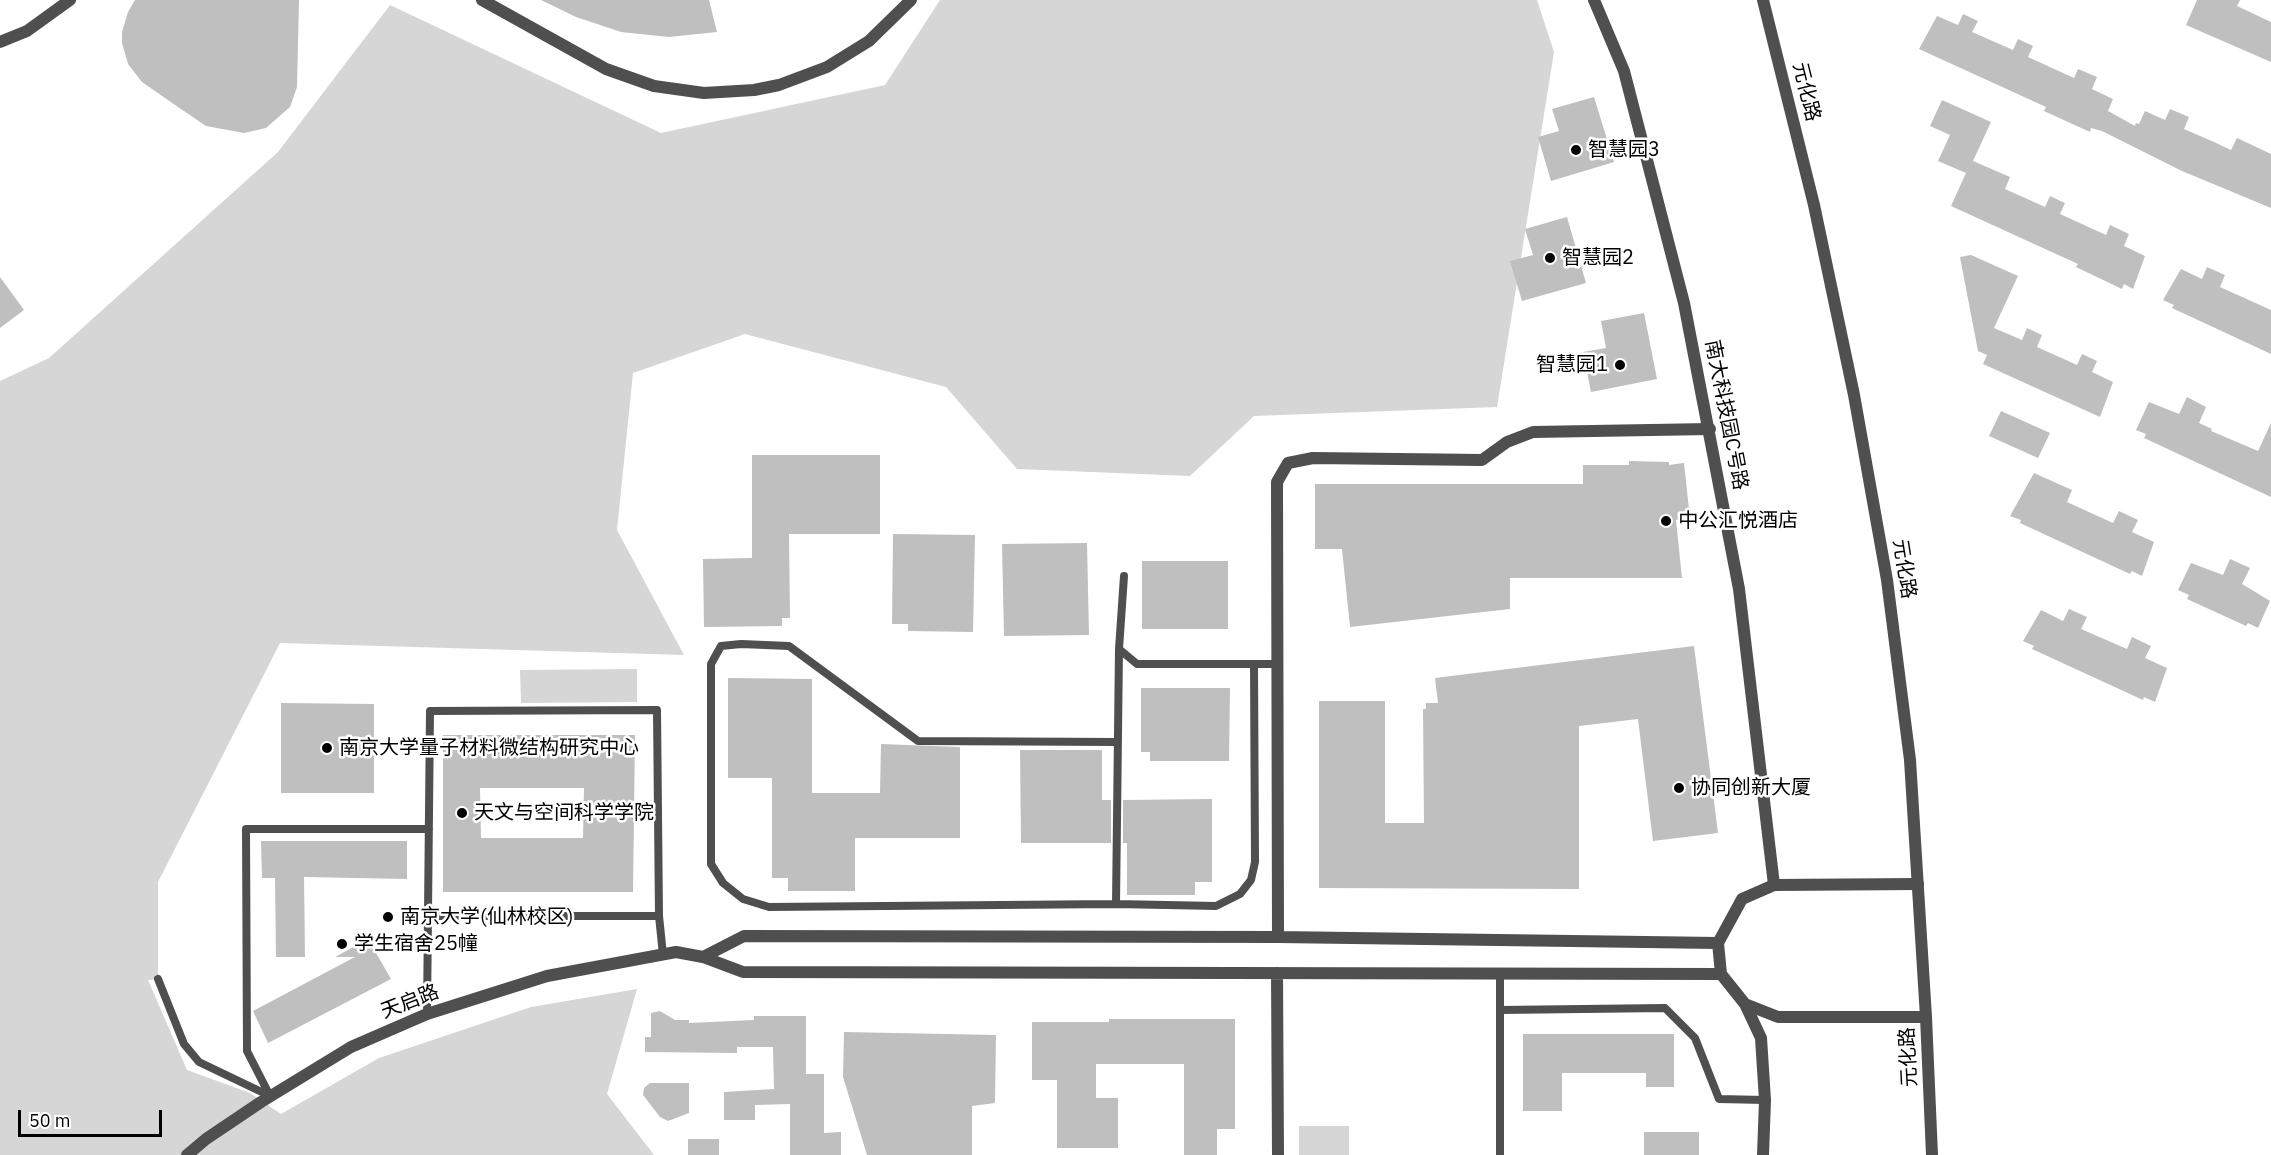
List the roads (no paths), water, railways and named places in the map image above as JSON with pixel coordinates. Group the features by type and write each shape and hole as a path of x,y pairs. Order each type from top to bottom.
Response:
{"street":[{"path":"0,42 27,31 70,0"},
{"path":"482,0 614,72 654,86 704,93 754,90 819,70 869,41 911,0"},
{"name":"南大科技园C号路","path":"1594,0 1624,71 1684,303 1710,429 1739,589 1774,885"},
{"name":"元化路","path":"1763,0 1818,227 1854,395 1887,580 1910,760 1932,1155"},
{"path":"1278,937 1277,482 1288,463 1313,458 1482,460 1507,442 1533,432 1710,429"},
{"path":"1763,1155 1765,1100 1761,1038 1745,1004 1720,974 1718,943 1742,899 1774,885 1918,884"},
{"path":"703,957 744,936 1278,937 1718,943"},
{"name":"天启路","path":"187,1155 206,1139 270,1096 351,1047 427,1014 547,976 676,952 703,957"},
{"path":"703,957 743,972 1720,974"},
{"path":"1277,973 1278,1155"},
{"path":"1745,1004 1778,1017 1926,1017"}],"lane":[{"path":"1116,904 1119,649 1124,576"},
{"path":"1118,742 918,741 789,646 741,644 721,646 711,664 711,864 723,883 743,899 769,907 1116,904 1216,906 1240,894 1251,880 1255,862 1254,664"},
{"path":"1119,649 1137,664 1278,664"},
{"path":"427,1014 430,711 657,710 658,916 663,955"},
{"path":"270,1096 248,1051 246,829 429,830"},
{"path":"429,916 658,916"},
{"path":"1500,974 1500,1155"},
{"path":"158,979 184,1044 199,1062 270,1096"},
{"path":"1500,1010 1665,1008 1695,1038 1719,1099 1765,1100"}],"place":[{"name":"智慧园3","path":"1576,150"},
{"name":"智慧园2","path":"1550,258"},
{"name":"智慧园1","path":"1620,365"},
{"name":"中公汇悦酒店","path":"1666,521"},
{"name":"南京大学量子材料微结构研究中心","path":"327,748"},
{"name":"协同创新大厦","path":"1679,788"},
{"name":"天文与空间科学学院","path":"462,813"},
{"name":"南京大学(仙林校区)","path":"388,917"},
{"name":"学生宿舍25幢","path":"342,944"}]}
